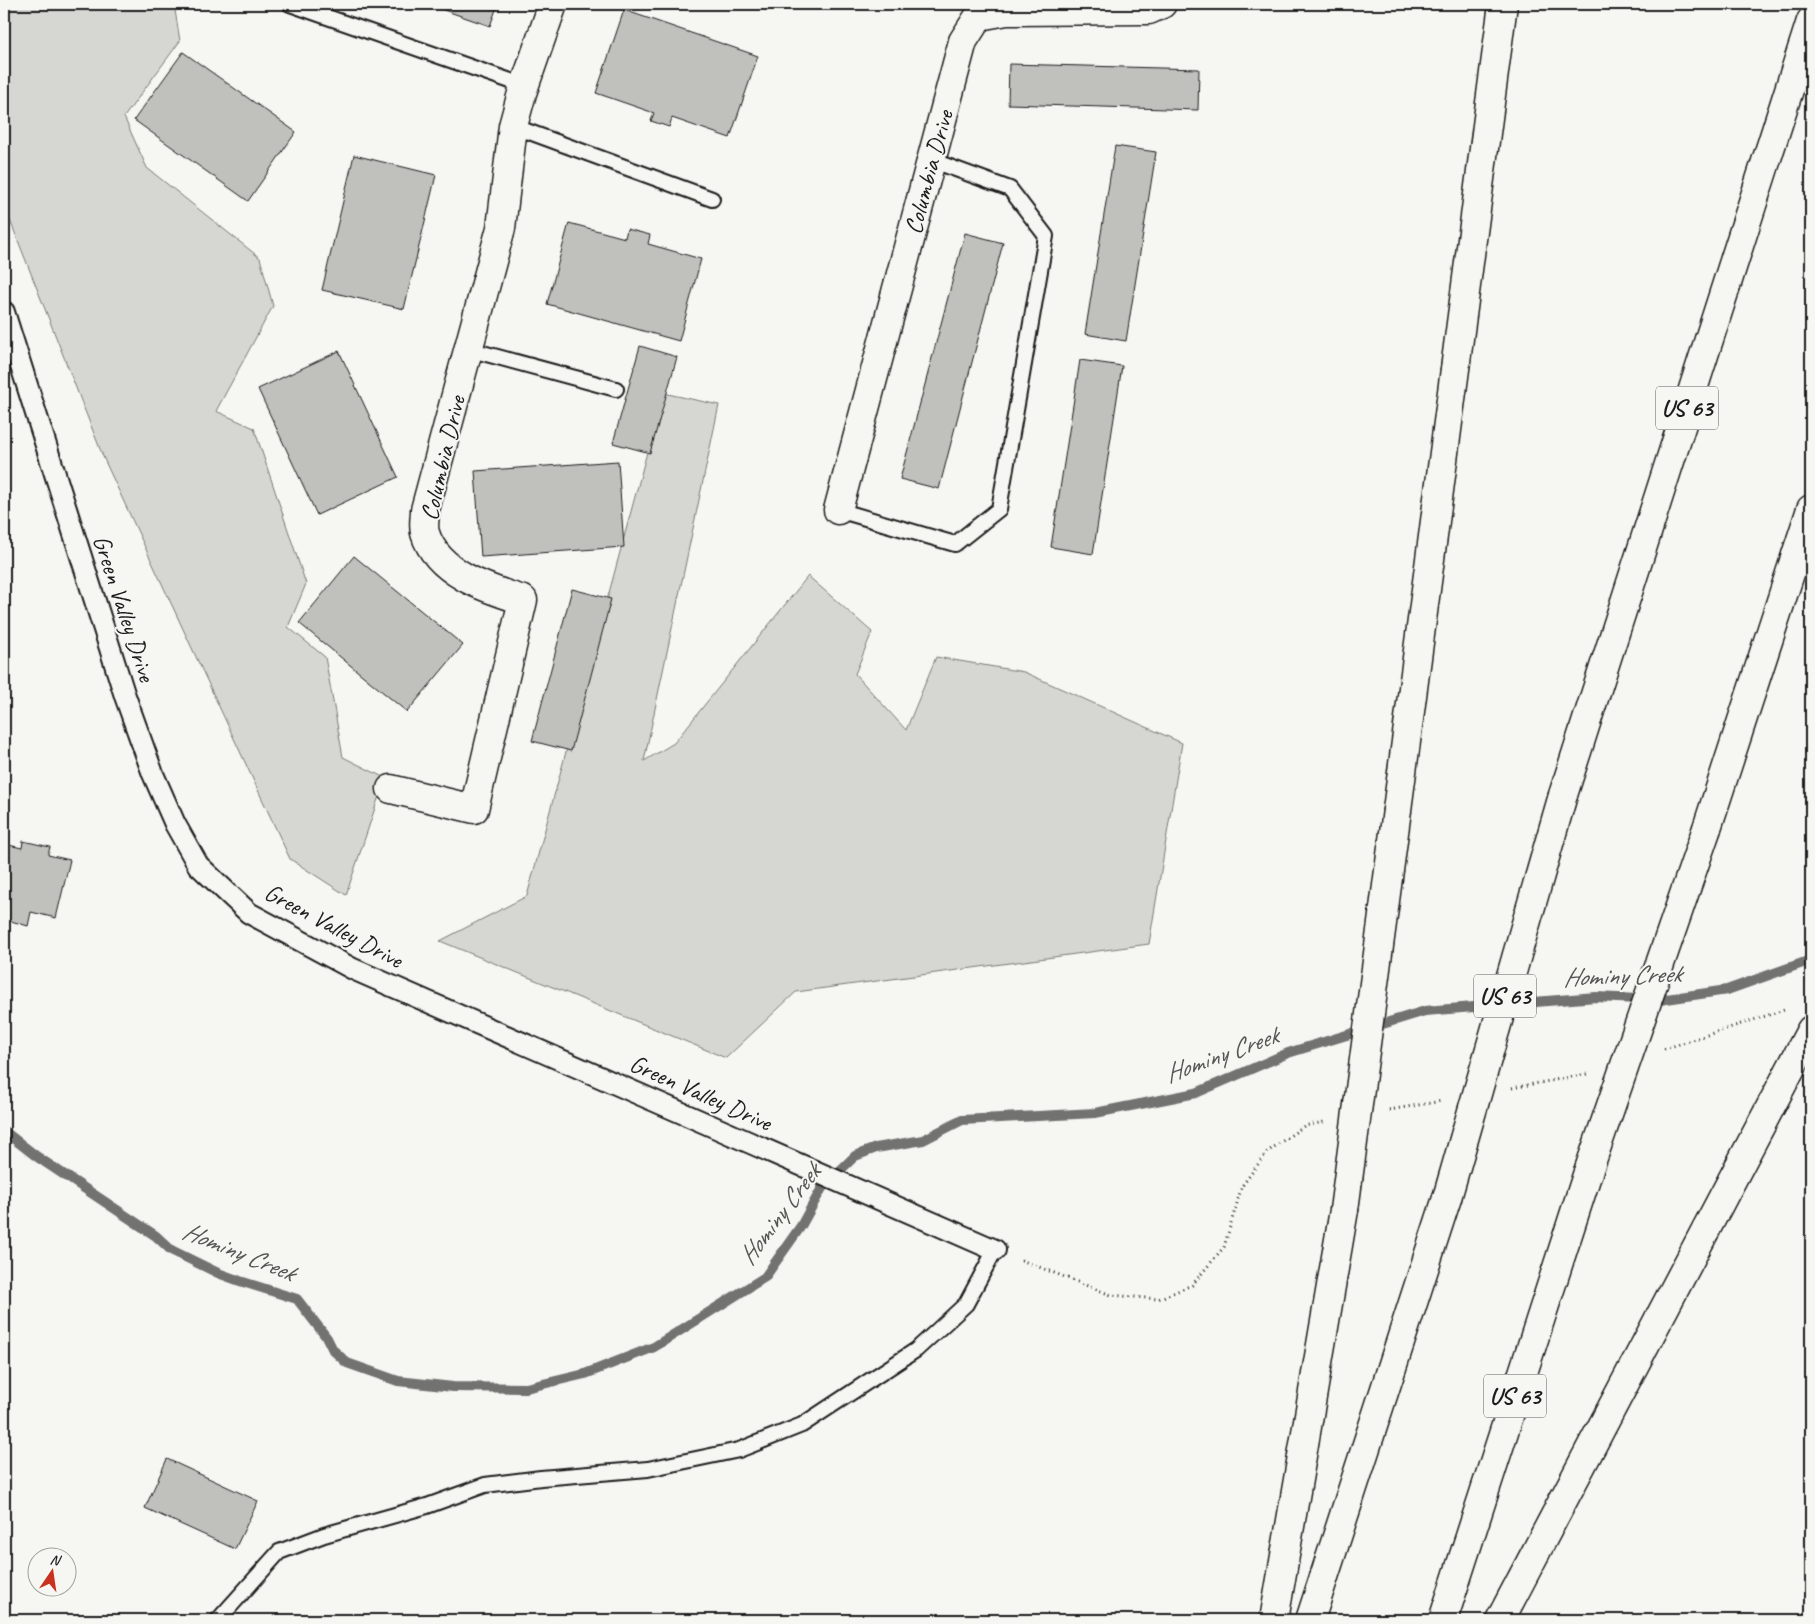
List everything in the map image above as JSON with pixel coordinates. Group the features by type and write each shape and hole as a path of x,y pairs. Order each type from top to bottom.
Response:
{"main road":[{"name":"Columbia Drive","path":"391,789 474,809 522,600 493,591 462,576 438,557 425,532 425,510 501,228 513,126 553,4"},
{"name":"Columbia Drive","path":"838,510 962,41 979,16 1007,11 1149,10 1162,4"},
{"path":"1274,1620 1344,1210 1503,4"},
{"name":"US 63","path":"1310,1620 1447,1198 1564,795 1811,21"},
{"name":"US 63","path":"1443,1620 1588,1172 1707,828 1811,509"},
{"path":"1500,1620 1811,1030"}],"street":[{"name":"Green Valley Drive","path":"4,312 125,696 153,774 176,824 198,865 249,913 353,969 995,1250"}],"lane":[{"path":"290,4 525,86"},
{"path":"513,126 712,199"},
{"path":"838,510 955,544 999,509 1046,236 1010,189 931,160"},
{"path":"468,350 616,389"},
{"path":"218,1620 279,1552 324,1535 427,1506 486,1485 541,1478 648,1469 739,1450 802,1425 916,1350 966,1304 995,1250"}],"shaded area":[{"path":"4,4 174,4 180,41 124,117 147,168 260,258 273,306 216,411 254,428 306,584 288,627 325,657 343,757 385,778 346,895 290,859 104,459 4,205"},
{"path":"663,393 719,405 644,761 674,743 808,576 872,632 855,674 906,730 936,657 1024,672 1182,743 1149,944 796,992 726,1058 440,941 527,896"}],"building":[{"path":"432,4 498,4 490,26 432,6"},
{"path":"624,10 758,56 730,138 672,118 669,127 651,121 654,113 596,93"},
{"path":"183,52 296,132 248,201 134,120"},
{"path":"1009,64 1199,69 1198,110 1008,104"},
{"path":"1115,146 1156,152 1126,341 1085,334"},
{"path":"354,155 436,175 404,309 322,290"},
{"path":"569,223 625,238 627,229 650,235 648,244 701,259 679,341 547,304"},
{"path":"965,233 1003,243 939,489 900,479"},
{"path":"640,346 677,357 650,453 613,443"},
{"path":"339,351 398,477 317,515 258,389"},
{"path":"1080,360 1122,366 1093,554 1051,547"},
{"path":"618,461 624,547 481,557 475,471"},
{"path":"354,556 463,645 407,712 299,623"},
{"path":"572,589 611,599 571,751 532,741"},
{"path":"23,841 50,847 48,855 70,860 56,918 31,912 28,926 4,919 7,905 4,905 4,844 22,848"},
{"path":"167,1459 258,1501 235,1549 145,1508"}],"waterway":[{"name":"Hominy Creek","path":"4,1131 36,1156 156,1236 171,1250 218,1273 297,1299 327,1338 333,1350 347,1363 398,1381 453,1387 526,1388 585,1374 654,1347 765,1277 801,1226 822,1188 855,1156 876,1148 923,1140 962,1120 1095,1113 1196,1093 1288,1053 1425,1011 1596,997 1660,1000 1727,990 1811,960"}]}
